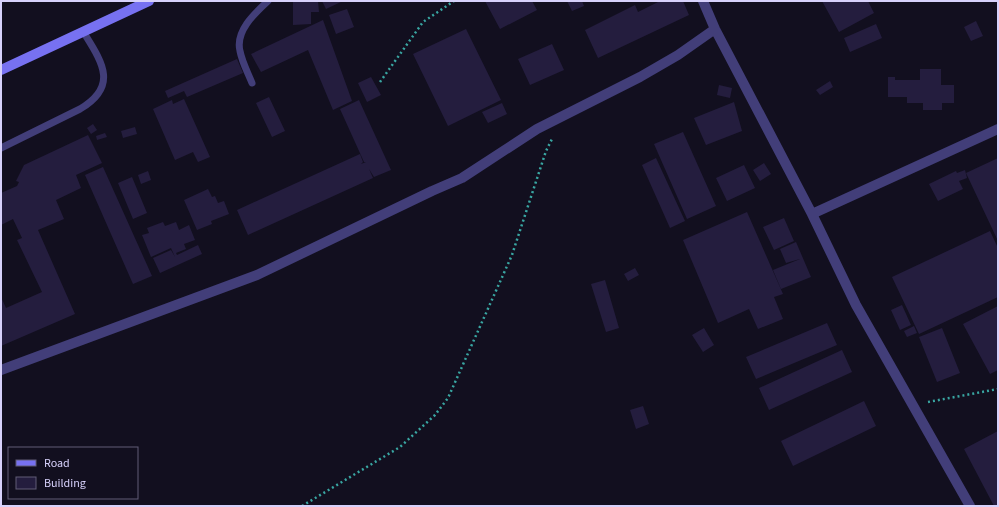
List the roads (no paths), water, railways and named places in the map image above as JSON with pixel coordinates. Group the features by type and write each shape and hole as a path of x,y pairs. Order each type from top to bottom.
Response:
{"main road":[{"path":"1,70 84,33 149,1"}],"street":[{"path":"703,1 715,29 812,214 856,305 970,506"},
{"path":"1,370 54,349 258,275 462,178 537,129 563,117 672,59 715,29"},
{"path":"812,214 998,129"}],"lane":[{"path":"252,83 239,49 242,32 252,16 268,1"},
{"path":"1,148 80,109 92,102 99,94 104,71 99,58 84,33"}]}
